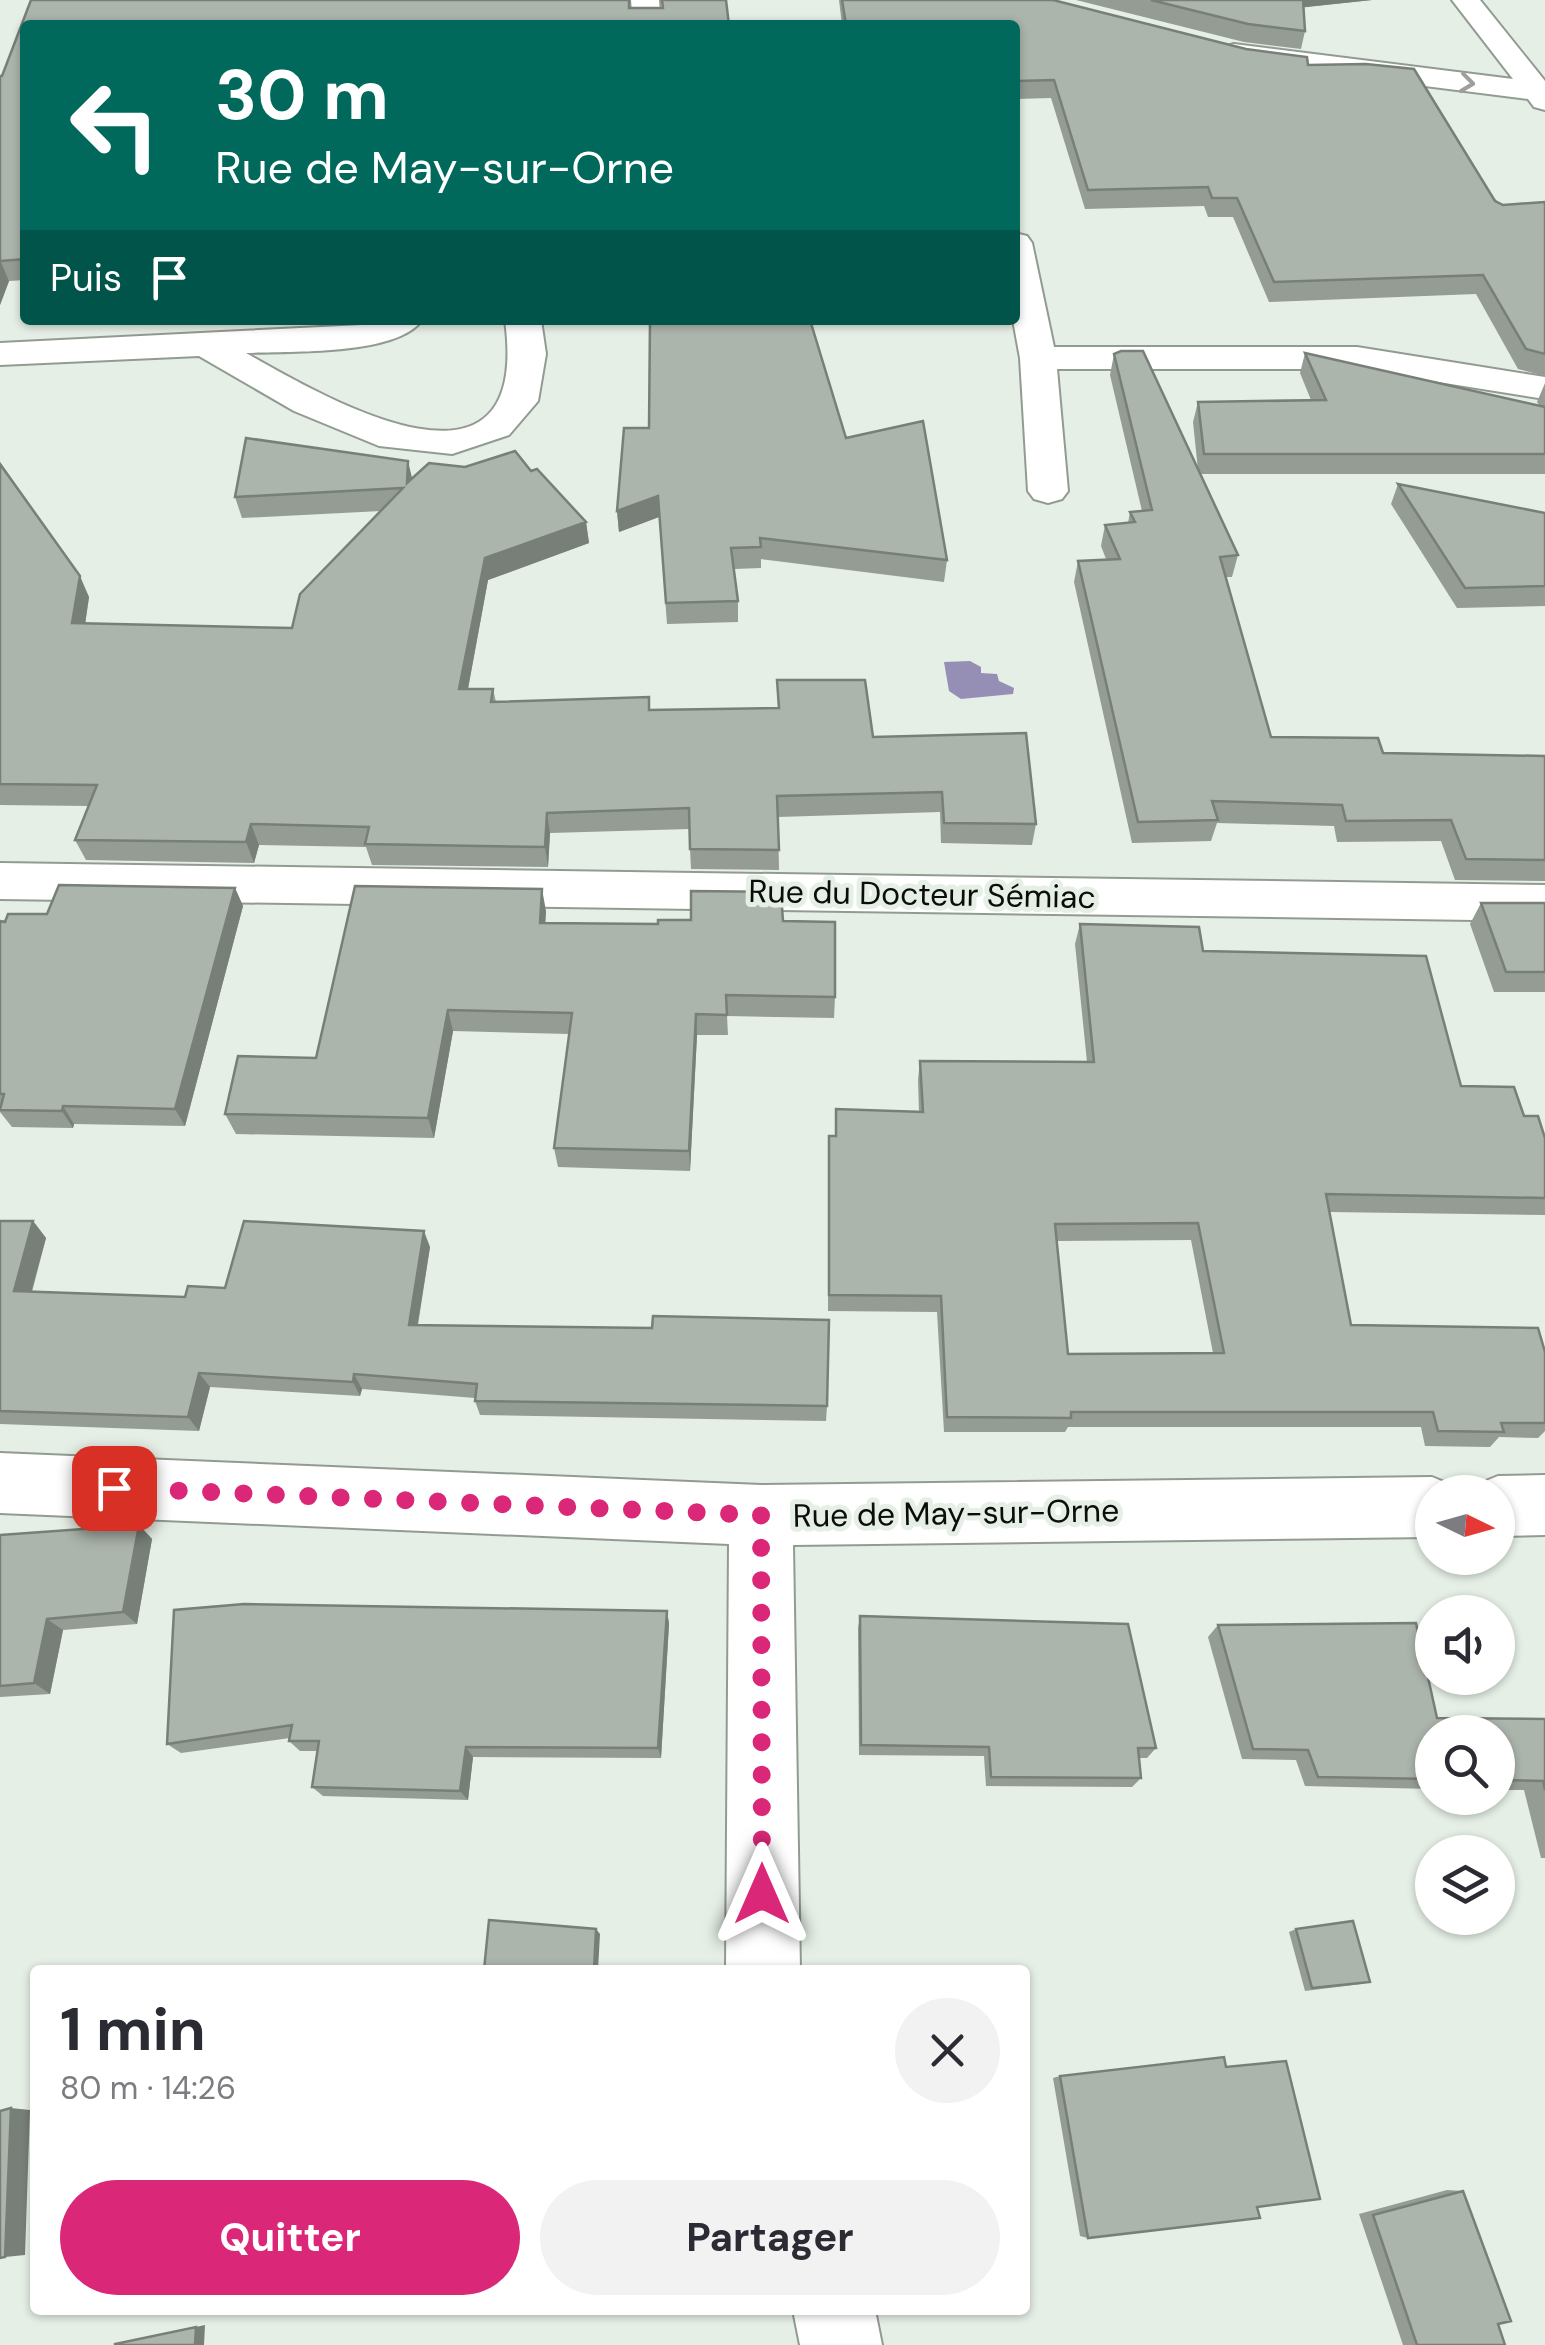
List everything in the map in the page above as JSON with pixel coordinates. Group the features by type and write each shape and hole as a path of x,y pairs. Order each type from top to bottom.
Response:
{"street":[{"path":"1466,0 1540,96"},
{"path":"1208,46 1244,55 1540,96"},
{"path":"1020,268 1038,358 1048,491"},
{"path":"0,354 368,335 392,325"},
{"path":"206,345 307,402 392,438 452,444 496,427 520,401 528,354 524,325"},
{"path":"1038,358 1358,358 1545,388"},
{"name":"Rue du Docteur Sémiac","path":"0,882 1545,903"},
{"name":"Rue de May-sur-Orne","path":"0,1483 761,1515 1415,1507"},
{"path":"1515,1506 1545,1505"},
{"path":"761,1515 763,1965"},
{"path":"835,2315 841,2345"}],"shaded area":[{"path":"970,661 981,667 981,673 997,674 999,681 1014,688 1013,694 961,699 949,691 944,662"}],"building":[{"path":"31,0 629,0 629,8 663,8 662,0 726,0 728,20 23,20"},
{"path":"842,0 1053,0 1246,49 1307,57 1308,65 1366,64 1414,69 1495,201 1503,205 1545,202 1545,354 1526,349 1483,275 1274,282 1237,198 1212,198 1208,187 1088,190 1054,80 1020,81 1020,20 845,20"},
{"path":"1151,0 1303,0 1305,31 1248,24"},
{"path":"20,29 20,259 0,261 0,76"},
{"path":"650,325 812,325 846,438 923,421 947,560 760,538 761,547 731,548 738,601 666,603 658,496 617,511 624,428 649,428"},
{"path":"1143,351 1238,555 1220,557 1271,737 1378,738 1383,753 1545,756 1545,860 1466,859 1451,820 1346,821 1342,805 1212,801 1218,820 1138,822 1078,561 1120,559 1105,525 1135,522 1130,512 1152,510 1114,354"},
{"path":"1305,353 1545,407 1545,454 1204,454 1198,402 1326,400"},
{"path":"246,438 408,461 407,483 429,463 465,467 515,451 586,522 485,558 459,689 493,689 491,702 649,697 649,710 779,708 777,680 865,680 873,737 1026,733 1036,824 944,823 942,792 777,796 779,850 690,849 689,808 547,813 545,847 365,844 369,827 251,824 246,842 75,840 97,785 0,784 0,464 80,576 72,623 292,628 300,594 403,488 235,497"},
{"path":"1398,484 1545,513 1545,586 1465,588"},
{"path":"59,885 235,888 175,1109 63,1106 62,1111 0,1110 4,1094 0,1094 0,921 5,922 8,914 47,914"},
{"path":"355,886 542,889 540,923 658,924 658,920 691,920 691,891 781,892 783,921 835,922 835,997 726,995 727,1015 696,1014 689,1151 554,1148 572,1013 448,1010 428,1118 225,1114 238,1056 316,1058"},
{"path":"1481,903 1545,903 1545,972 1506,972"},
{"path":"1080,924 1199,927 1203,951 1426,956 1461,1086 1514,1087 1524,1116 1538,1116 1545,1138 1545,1198 1326,1194 1351,1325 1538,1328 1545,1352 1545,1423 1501,1423 1504,1432 1438,1431 1433,1412 1071,1412 1071,1418 947,1417 941,1296 829,1295 829,1136 836,1136 836,1109 923,1112 920,1061 1094,1062","holes":["1198,1223 1224,1353 1068,1354 1055,1224"]},
{"path":"0,1221 33,1221 14,1291 185,1297 188,1286 225,1288 244,1221 424,1231 409,1325 652,1328 653,1316 829,1320 827,1406 475,1401 477,1384 354,1374 353,1382 199,1373 188,1417 0,1411"},
{"path":"139,1525 123,1612 47,1619 34,1683 0,1686 0,1535"},
{"path":"244,1604 667,1611 658,1748 466,1747 460,1791 312,1787 319,1741 289,1741 292,1725 167,1744 174,1610"},
{"path":"860,1616 1128,1624 1156,1748 1138,1748 1141,1778 991,1777 989,1747 861,1745"},
{"path":"1415,1623 1415,1695 1432,1695 1436,1715 1415,1715 1415,1779 1318,1777 1308,1750 1253,1749 1218,1625"},
{"path":"1515,1719 1545,1719 1545,1790 1543,1781 1515,1780"},
{"path":"489,1920 596,1929 594,1965 484,1965"},
{"path":"1353,1921 1370,1982 1312,1988 1296,1929"},
{"path":"1224,2057 1226,2067 1286,2061 1320,2199 1257,2207 1260,2218 1088,2238 1060,2076"},
{"path":"11,2108 5,2257 0,2258 0,2111"},
{"path":"1463,2191 1511,2321 1498,2324 1505,2345 1417,2345 1373,2215"},
{"path":"196,2327 195,2345 115,2345 115,2344"}],"route":[{"path":"114,1488 761,1515 762,1894"}]}
